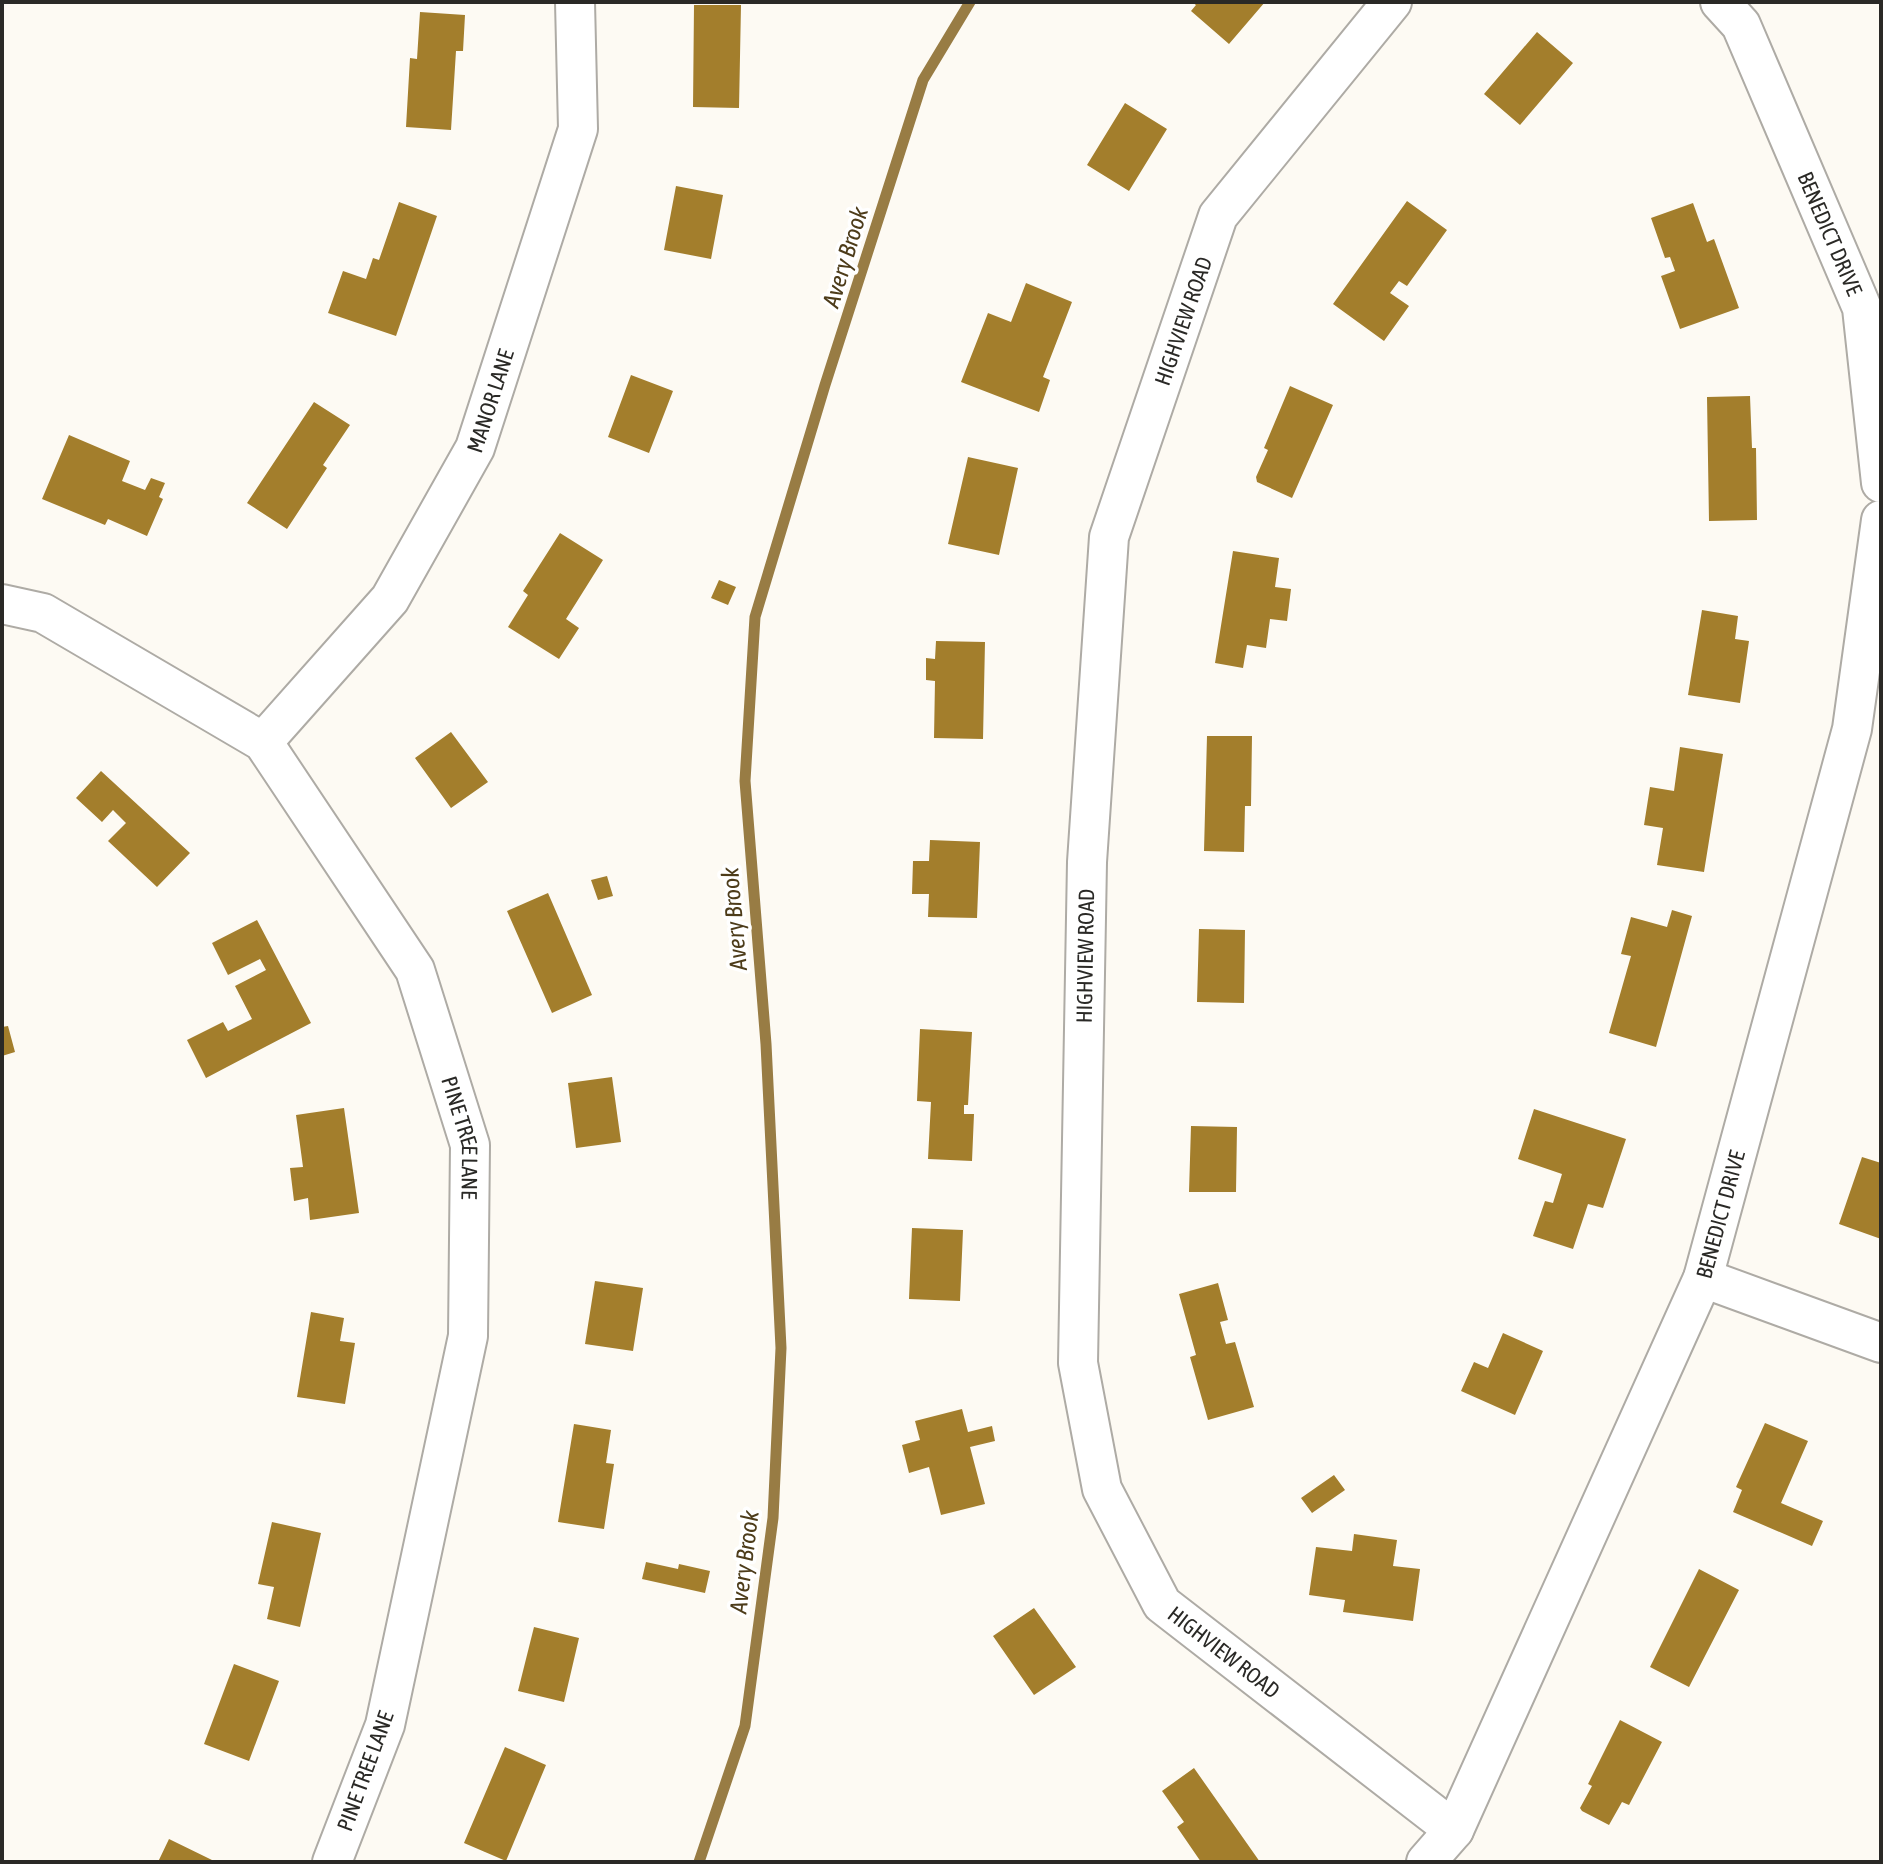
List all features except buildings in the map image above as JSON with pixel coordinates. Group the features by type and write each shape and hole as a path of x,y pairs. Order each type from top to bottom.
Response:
{"street":[{"name":"MANOR LANE","path":"263,742 390,599 475,448 578,129 575,2"},
{"name":"HIGHVIEW ROAD","path":"1392,2 1218,216 1109,537 1087,862 1078,1363 1102,1489 1162,1604 1454,1830"},
{"name":"BENEDICT DRIVE","path":"1720,2 1741,25 1872,303 1881,483"},
{"name":"BENEDICT DRIVE","path":"1426,1862 1454,1830 1703,1278 1852,729 1881,520"},
{"name":"PINE TREE LANE","path":"2,604 43,613 263,742 415,970 470,1145 468,1336 385,1725 332,1862"},
{"path":"1703,1278 1881,1343"}],"waterway":[{"name":"Avery Brook","path":"699,1862 745,1726 773,1518 781,1348 766,1044 745,781 755,617 825,385 923,80 970,2"}]}
